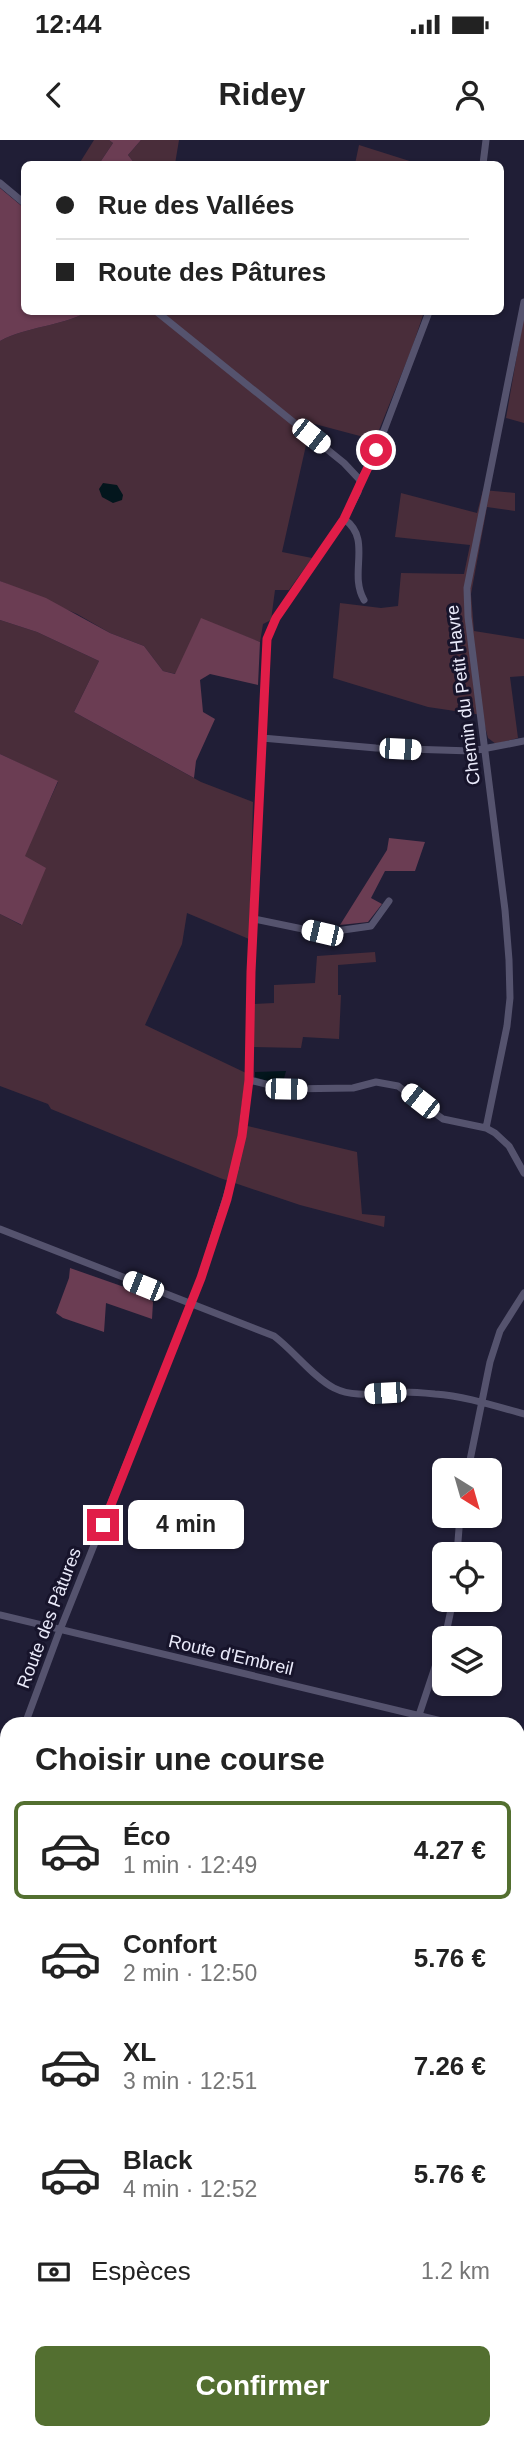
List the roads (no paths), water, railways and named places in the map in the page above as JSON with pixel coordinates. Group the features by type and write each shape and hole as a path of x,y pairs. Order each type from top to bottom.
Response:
{"street":[{"path":"484,161 486,140"},
{"path":"0,183 21,200"},
{"name":"Chemin du Petit Havre","path":"486,1128 506,1026 510,986 505,910 468,617 467,588 524,302"},
{"path":"162,315 344,463 360,480"},
{"name":"Route des Pâtures","path":"28,1717 60,1629 190,1305 235,1169 244,1126 249,1080 262,738 267,647 271,628 344,519 358,492 360,480 369,468 428,315"},
{"path":"344,519 352,524 358,534 358,581 364,600"},
{"path":"262,738 413,750 486,750 524,741"},
{"path":"254,919 322,933 371,926 389,901"},
{"path":"249,1080 269,1087 293,1090 335,1089 376,1082 387,1083 407,1091 443,1119 486,1128 495,1133 509,1146 524,1173"},
{"path":"0,1229 274,1336 292,1349 319,1377 332,1387 346,1392 439,1394 524,1414"},
{"path":"470,1458 490,1362 500,1331 524,1293"},
{"name":"Route d'Embreil","path":"0,1615 427,1717"},
{"path":"419,1715 432,1677"}],"water":[{"path":"103,483 117,485 123,495 122,500 113,503 102,497 99,489"},
{"path":"286,1071 282,1086 255,1077 255,1072"}]}
